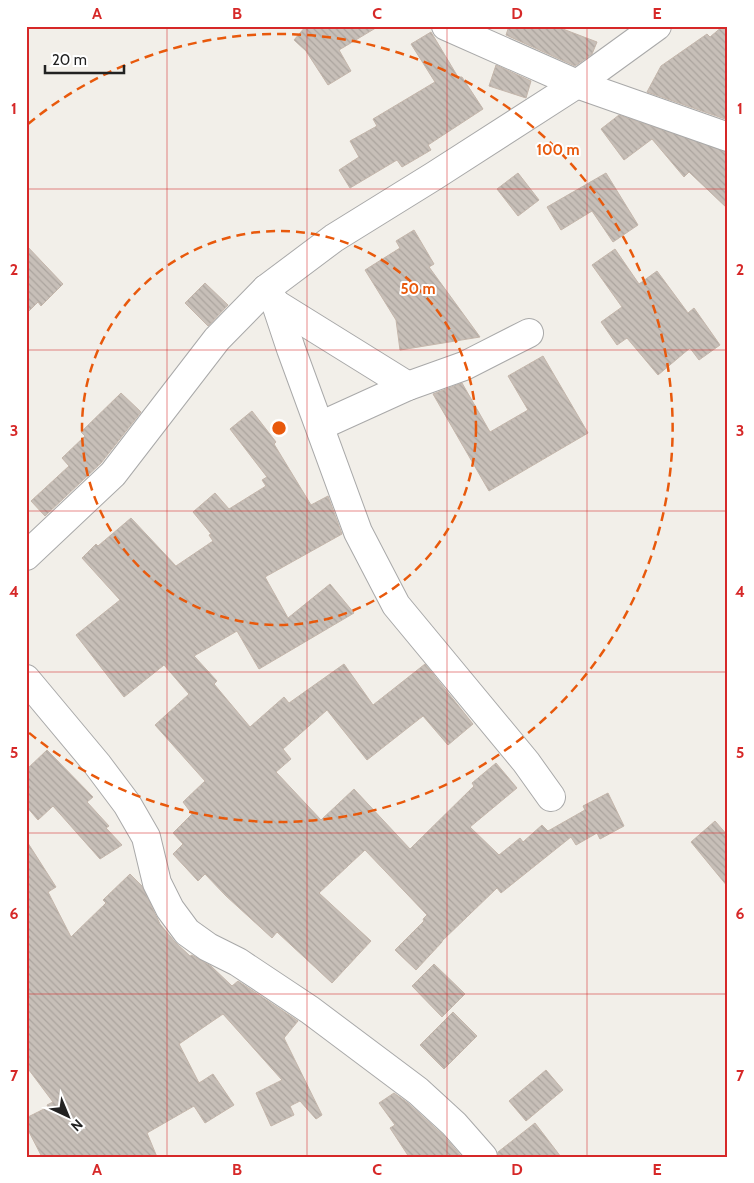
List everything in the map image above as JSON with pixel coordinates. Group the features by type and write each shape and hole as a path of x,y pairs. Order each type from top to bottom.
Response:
{"street":[{"path":"446,26 577,84 728,137"},
{"path":"26,556 113,474 217,339 271,297 334,238 577,84 657,26"},
{"path":"271,297 408,386"},
{"path":"271,297 358,532 396,605 526,762 551,797"},
{"path":"320,426 408,386 464,366 529,333"},
{"path":"26,679 97,764 127,804 146,837 157,883 170,909 187,932 208,947 238,962 310,1010 418,1091 454,1124 483,1157"}],"building":[{"path":"306,26 379,26 339,50 351,71 328,85 306,51 294,40"},
{"path":"509,26 555,26 597,42 592,54 575,66 506,35"},
{"path":"723,26 728,26 728,120 647,92 661,66 707,34 710,37"},
{"path":"431,32 458,77 462,77 483,109 428,145 431,150 402,167 397,160 350,188 339,170 359,157 350,141 377,126 373,119 435,82 411,44"},
{"path":"496,65 531,81 526,98 489,86"},
{"path":"619,115 728,152 728,209 689,172 684,177 652,139 624,160 601,129"},
{"path":"518,173 539,200 518,216 497,189"},
{"path":"606,173 638,225 613,242 592,211 561,230 547,207"},
{"path":"414,230 434,264 429,267 480,337 400,350 396,320 365,270 400,248 396,241"},
{"path":"26,245 63,284 41,306 38,302 26,314"},
{"path":"615,249 639,284 657,271 688,313 694,308 720,345 699,360 690,348 658,375 627,338 617,345 601,322 622,307 592,265"},
{"path":"205,283 228,305 208,326 185,303"},
{"path":"543,356 588,433 489,491 433,394 462,383 490,432 528,410 508,376"},
{"path":"121,393 141,412 101,463 45,516 31,501 69,466 62,458 85,436 81,432"},
{"path":"252,411 276,442 274,444 311,505 328,496 342,534 265,577 288,618 330,584 354,613 259,669 237,631 194,656 217,681 214,684 250,727 284,697 289,703 344,664 373,705 425,664 473,724 448,745 423,716 367,760 327,710 283,749 291,759 276,772 321,820 354,789 410,849 474,786 472,783 496,763 517,788 470,827 499,855 520,838 523,842 542,825 548,831 585,810 583,806 608,793 624,826 600,839 597,833 576,845 571,837 501,893 497,888 442,941 416,970 395,950 424,921 423,919 427,915 365,850 319,893 371,941 332,983 277,932 272,938 205,874 198,881 173,854 183,844 173,833 192,814 183,802 205,781 155,725 189,694 164,665 124,697 76,635 120,600 82,558 96,544 98,546 131,518 176,566 213,541 209,535 211,534 193,512 215,493 229,509 266,486 262,480 267,477 230,429"},
{"path":"47,750 93,797 87,802 109,826 106,828 122,845 100,859 53,806 38,820 26,806 26,770"},
{"path":"715,821 728,836 728,887 691,842"},
{"path":"26,840 56,887 48,892 71,937 106,903 103,900 130,874 142,886 160,924 190,956 192,955 211,966 232,986 238,981 298,1021 284,1038 322,1115 316,1119 300,1101 290,1106 294,1115 271,1126 256,1093 282,1080 223,1014 179,1044 199,1083 213,1074 234,1105 205,1123 194,1106 147,1133 157,1157 42,1157 26,1126 26,1118 48,1107 47,1105 53,1102 26,1066"},
{"path":"434,964 465,994 442,1017 412,986"},
{"path":"453,1012 477,1036 444,1069 420,1045"},
{"path":"546,1070 563,1090 526,1121 509,1101"},
{"path":"394,1093 408,1103 443,1135 462,1157 409,1157 390,1128 395,1125 379,1103"},
{"path":"535,1123 561,1157 498,1157 498,1152"}]}
